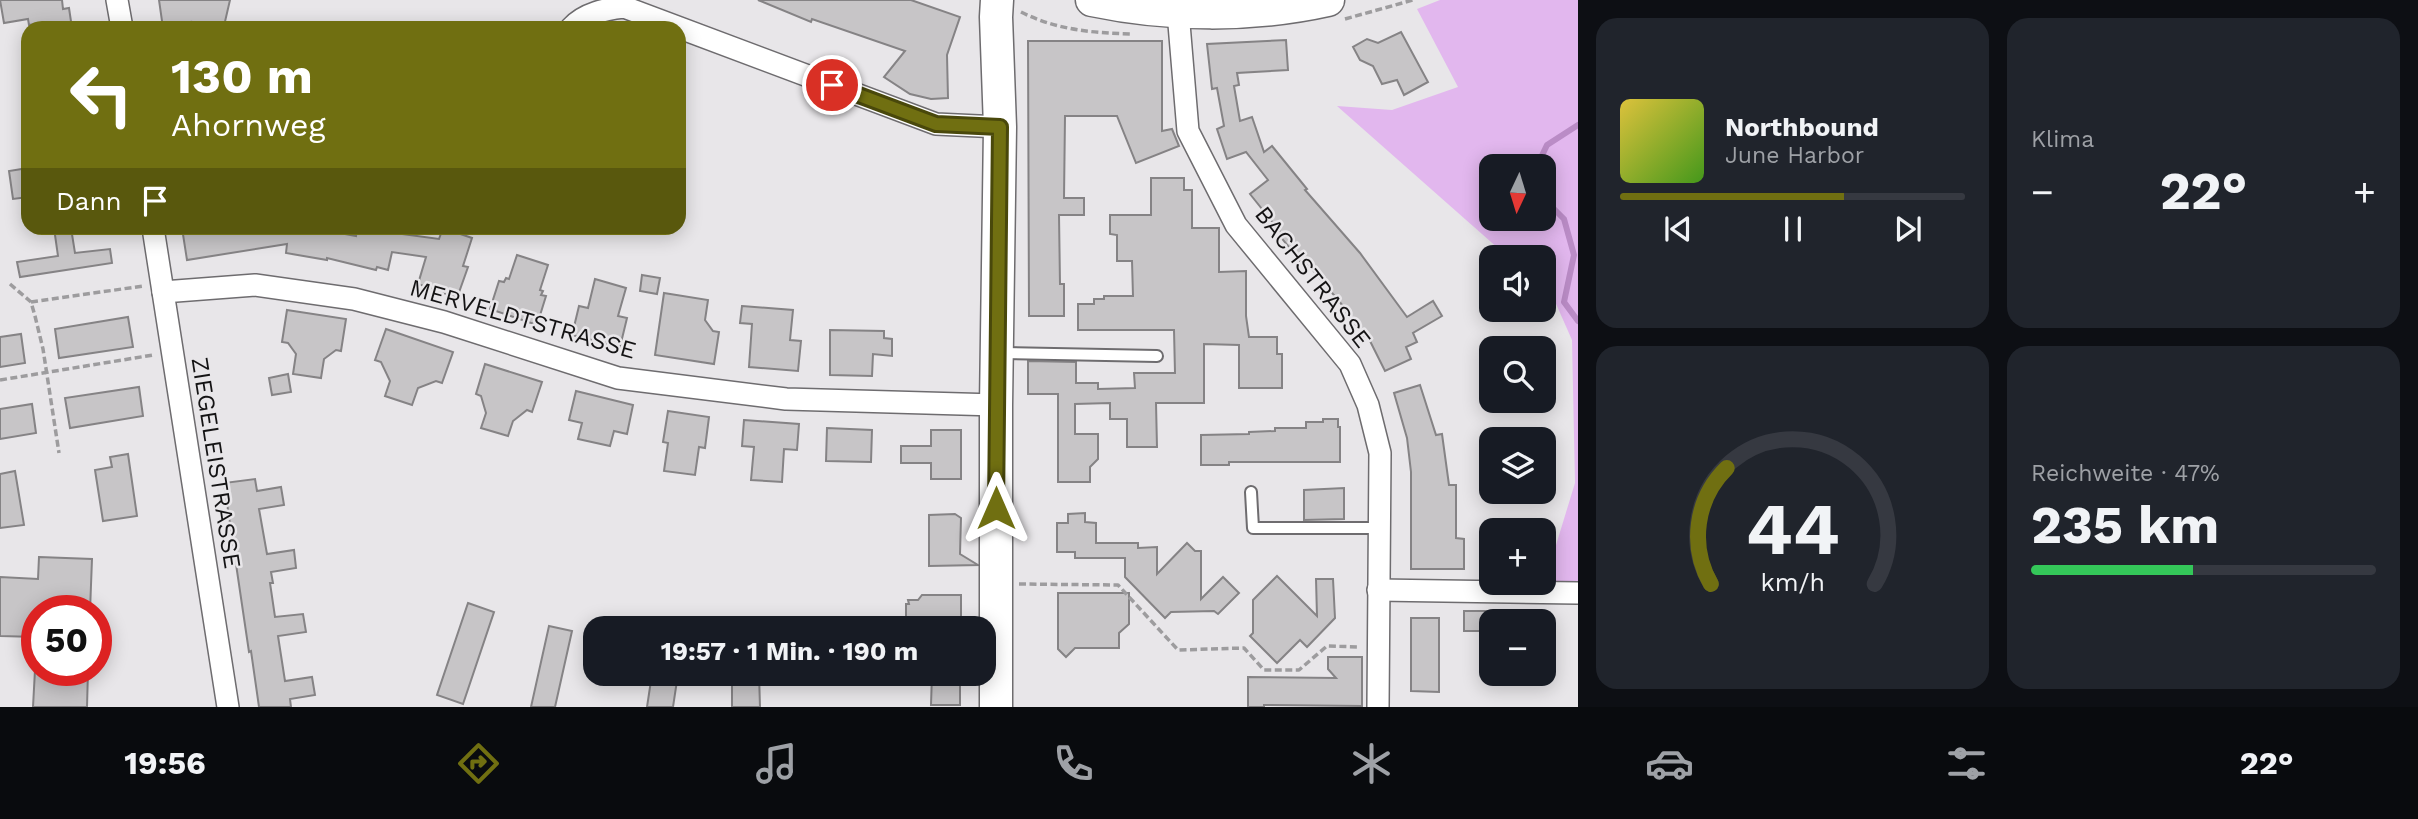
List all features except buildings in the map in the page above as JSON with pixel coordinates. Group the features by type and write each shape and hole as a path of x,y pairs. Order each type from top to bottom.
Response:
{"main road":[{"path":"996,707 996,353 1000,127 997,0"},
{"path":"1092,0 1129,8 1178,12 1255,5 1301,6 1328,0"}],"street":[{"path":"117,0 121,21"},
{"path":"579,21 601,10 624,7 661,21"},
{"name":"BACHSTRASSE","path":"1178,12 1188,131 1236,225 1350,364 1368,405 1380,453 1378,707"},
{"path":"686,30 936,124 1000,127"},
{"name":"ZIEGELEISTRASSE","path":"154,235 228,707"},
{"name":"MERVELDTSTRASSE","path":"163,287 255,285 354,299 444,322 618,378 786,399 996,405"},
{"path":"1378,590 1578,593"}],"lane":[{"path":"996,353 1157,356"},
{"path":"1251,492 1253,528 1379,528"}],"path":[{"path":"10,284 31,302 43,349 59,453"},
{"path":"31,302 163,287"},
{"path":"0,380 173,351"},
{"path":"996,584 1118,585 1178,650 1244,648 1264,670 1299,670 1327,646 1378,648"}],"shaded area":[{"path":"1440,0 1578,0 1578,582 1556,581 1556,545 1575,483 1572,340 1556,304 1556,245 1494,245 1337,106 1392,110 1458,87 1417,9"}],"waterway":[{"path":"1543,154 1547,145 1578,125"},
{"path":"1556,211 1564,219 1574,255 1564,302 1578,321"}],"route":[{"path":"832,85 936,124 1000,127 996,508"}]}
